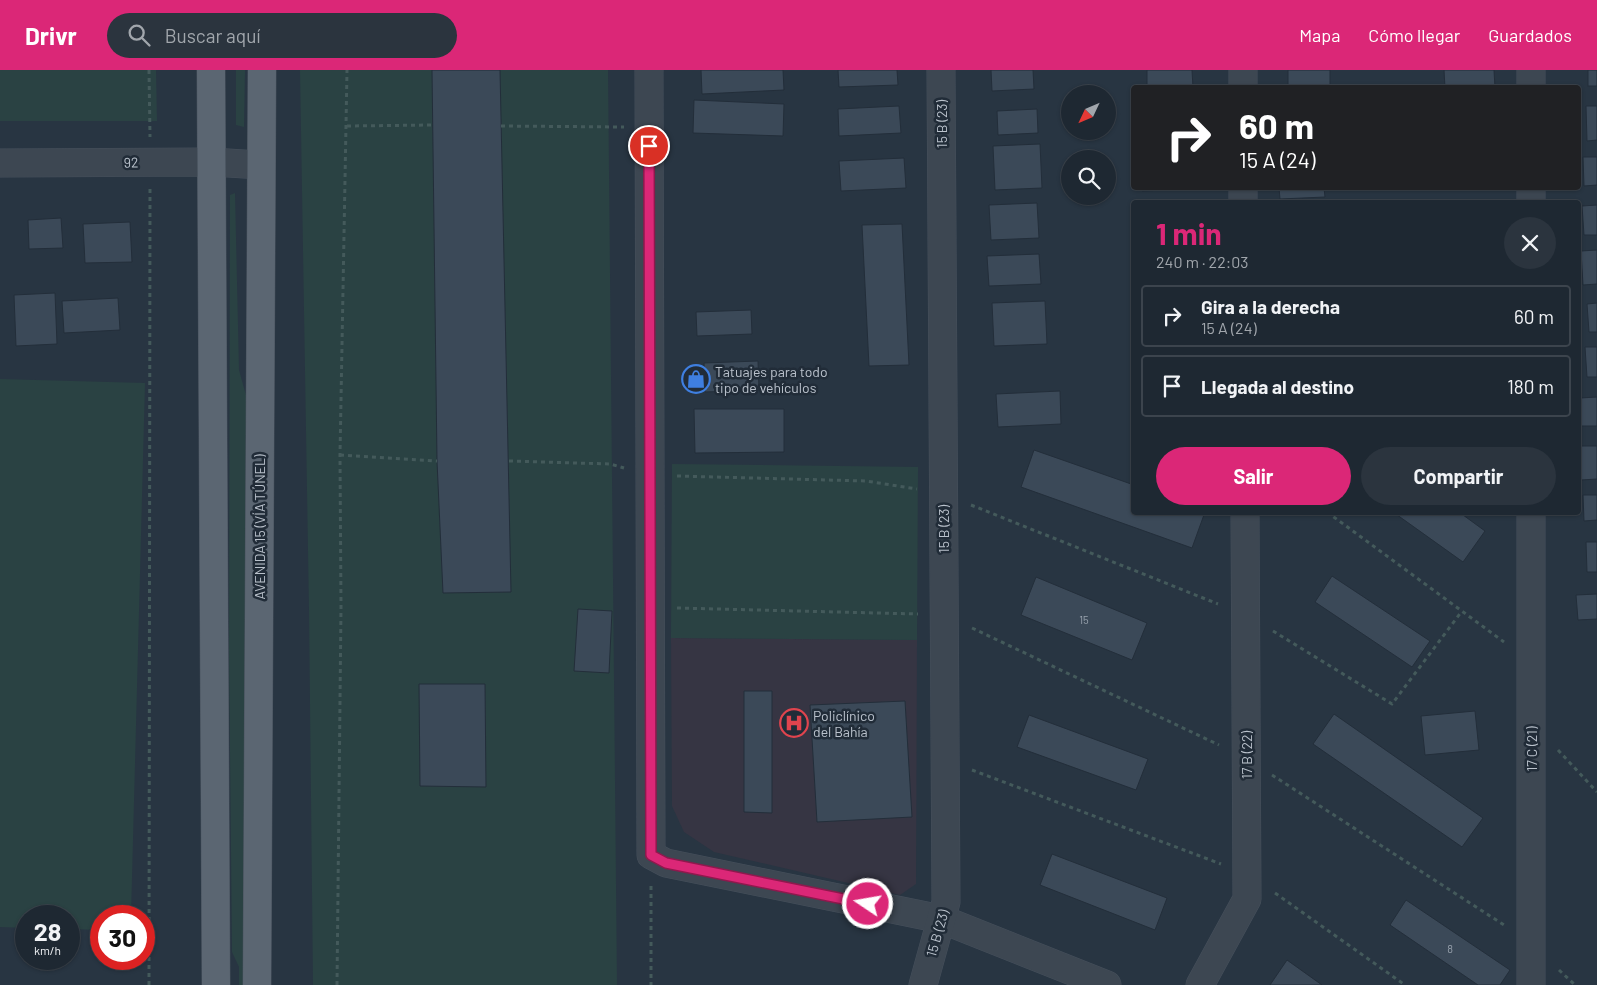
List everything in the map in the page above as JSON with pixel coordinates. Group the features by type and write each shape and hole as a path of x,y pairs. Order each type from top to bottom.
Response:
{"main road":[{"path":"211,70 216,985"},
{"name":"AVENIDA 15 (VÍA TÚNEL)","path":"257,985 262,70"}],"street":[{"path":"649,70 651,855 666,863 941,919 1107,985"},
{"name":"15 B (23)","path":"922,985 946,902 941,70"},
{"path":"1243,70 1243,85"},
{"path":"1530,70 1530,85"},
{"name":"92","path":"0,163 212,162 261,165"},
{"name":"17 B (22)","path":"1200,985 1247,899 1245,515"},
{"name":"17 C (21)","path":"1531,515 1532,985"}],"path":[{"path":"149,70 149,985"},
{"path":"337,985 341,606 340,454 347,70"},
{"path":"346,126 433,125"},
{"path":"501,126 649,127"},
{"path":"340,454 437,461"},
{"path":"508,461 610,464 650,475 866,480 943,494 1246,614 1392,704 1462,611"},
{"path":"1331,515 1531,661"},
{"path":"650,607 944,614 1246,758 1532,942 1575,985"},
{"path":"1531,721 1597,792"},
{"path":"945,760 1247,874 1405,985"},
{"path":"651,855 651,985"}],"shaded area":[{"name":"Policlínico del Bahía","path":"671,638 917,640 916,884 900,895 714,852 684,832 672,806"}],"green space":[{"path":"0,70 156,70 157,121 0,121"},
{"path":"236,70 245,70 244,127 236,125"},
{"path":"300,70 608,70 617,985 313,985"},
{"path":"235,193 239,370 249,406 246,985 239,985 239,967 232,952 229,651 230,195"},
{"path":"0,379 145,383 131,905 90,905 90,930 80,929 80,905 15,905 15,928 0,927"},
{"path":"672,464 918,467 917,640 671,638"}],"building":[{"path":"432,70 500,70 511,592 443,593 437,461"},
{"path":"701,70 783,70 784,90 702,94"},
{"path":"838,70 897,70 898,85 839,87"},
{"path":"991,70 1033,70 1034,89 992,91"},
{"path":"1147,70 1192,70 1193,85 1147,85"},
{"path":"1288,70 1330,70 1330,85 1288,85"},
{"path":"1444,70 1494,70 1495,85 1445,85"},
{"path":"1588,70 1597,70 1597,86 1588,86"},
{"path":"694,100 784,104 783,136 693,133"},
{"path":"899,106 901,133 839,136 838,109"},
{"path":"1586,106 1597,106 1597,140 1587,141"},
{"path":"1037,109 1038,133 998,135 997,111"},
{"path":"1040,144 1042,188 995,190 993,146"},
{"path":"1583,157 1597,157 1597,185 1584,186"},
{"path":"904,158 906,188 841,191 839,161"},
{"path":"1279,190 1324,190 1325,197 1280,199"},
{"path":"1037,203 1039,238 991,240 989,205"},
{"path":"1597,205 1597,235 1584,235 1582,206"},
{"path":"61,218 63,248 29,249 28,220"},
{"path":"130,222 132,262 85,263 83,224"},
{"path":"902,224 909,365 869,366 862,225"},
{"path":"1597,250 1597,284 1583,285 1581,251"},
{"path":"1039,254 1041,284 989,286 987,256"},
{"path":"55,293 57,344 16,346 14,295"},
{"path":"118,298 120,330 64,333 62,301"},
{"path":"1045,301 1047,344 994,346 992,303"},
{"path":"1597,303 1597,332 1589,332 1587,304"},
{"path":"751,310 752,334 697,336 696,312"},
{"path":"1585,347 1597,347 1597,377 1587,377"},
{"path":"758,361 759,390 705,392 704,363"},
{"path":"1060,391 1061,424 998,427 996,394"},
{"path":"1597,397 1597,426 1581,426 1581,398"},
{"path":"694,409 784,409 784,452 695,453"},
{"path":"1581,446 1597,446 1597,479 1581,480"},
{"path":"1034,450 1131,484 1131,515 1204,515 1192,548 1021,487"},
{"path":"1583,495 1597,495 1597,520 1584,521"},
{"path":"1397,515 1463,515 1485,531 1463,562"},
{"path":"1586,542 1597,542 1597,572 1587,572"},
{"path":"1332,576 1430,641 1412,667 1315,602"},
{"path":"1036,577 1147,623 1132,660 1021,615"},
{"path":"1597,594 1597,619 1578,620 1576,595"},
{"path":"578,609 612,611 609,673 574,671"},
{"path":"419,684 485,684 486,787 420,786"},
{"path":"744,691 772,691 772,813 744,812"},
{"path":"905,701 912,817 817,822 810,705"},
{"path":"1475,711 1479,750 1425,755 1421,716"},
{"path":"1334,714 1483,818 1462,847 1313,744"},
{"path":"1029,715 1148,759 1136,790 1017,747"},
{"path":"1052,854 1167,898 1155,930 1040,885"},
{"path":"1406,900 1510,970 1500,985 1478,985 1390,925"},
{"path":"1287,960 1322,985 1270,985"}],"place":[{"name":"Tatuajes para todo tipo de vehículos","path":"696,379"},
{"name":"Policlínico del Bahía","path":"794,723"}],"route":[{"path":"649,146 651,855 666,863 868,904"}]}
